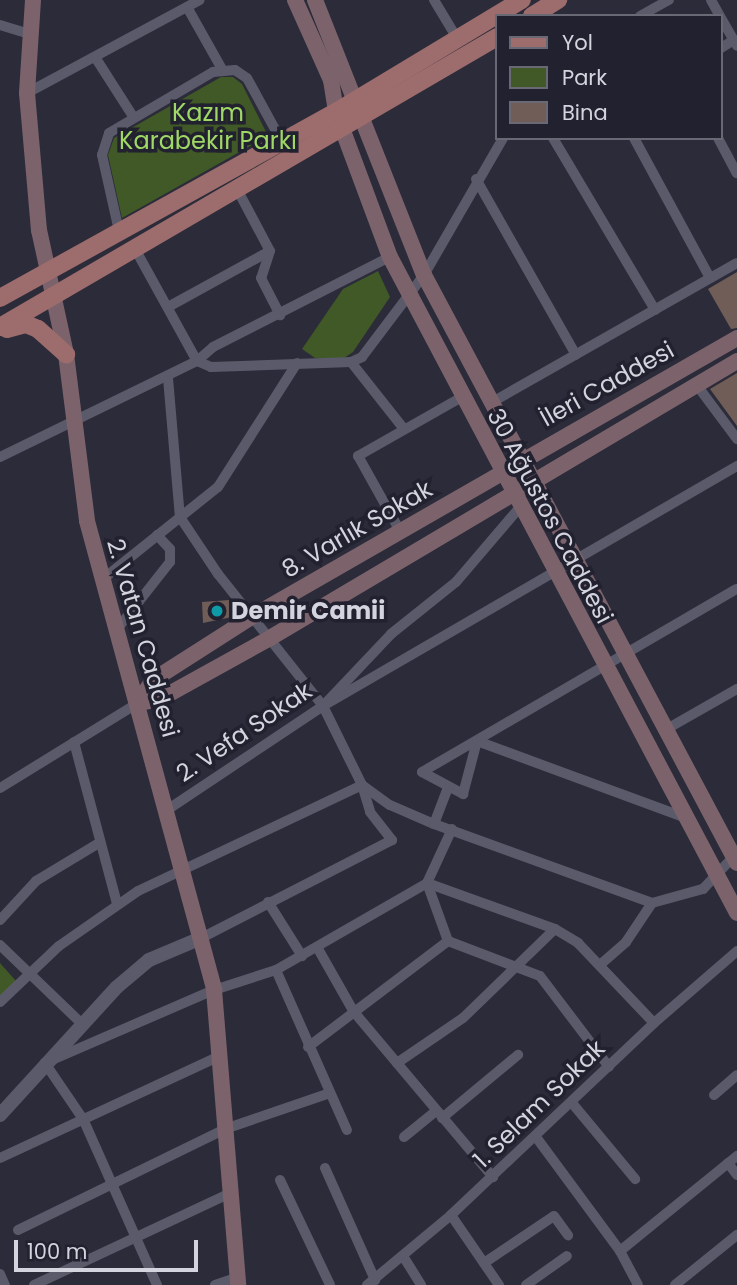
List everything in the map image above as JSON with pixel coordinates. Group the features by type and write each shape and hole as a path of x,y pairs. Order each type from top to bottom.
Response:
{"main road":[{"name":"2. Vatan Caddesi","path":"33,0 27,93 30,156 46,272 66,354 86,521 118,628 214,990 228,1194 238,1281"},
{"name":"30 Ağustos Caddesi","path":"295,0 331,80 336,112 390,257 409,296 516,500 564,564 623,654 736,858"},
{"name":"30 Ağustos Caddesi","path":"315,0 424,275 536,480 564,564 603,664 737,913"},
{"path":"500,14 522,0"},
{"path":"535,14 558,0"},
{"path":"0,298 336,112 496,16"},
{"path":"0,329 134,247 343,130 496,38"},
{"path":"0,329 26,324 38,329 66,354"},
{"name":"İleri Caddesi","path":"501,472 737,338"},
{"name":"İleri Caddesi","path":"516,500 536,480 737,361"},
{"name":"8. Varlık Sokak","path":"138,702 153,680 253,616 501,472"},
{"name":"8. Varlık Sokak","path":"138,702 160,699 516,500"}],"street":[{"path":"27,93 200,0"},
{"path":"434,0 458,40"},
{"path":"644,14 669,0"},
{"path":"187,7 222,69"},
{"path":"723,21 735,43"},
{"path":"0,25 30,34"},
{"path":"95,57 134,118"},
{"path":"118,231 102,155 109,133 222,69 236,70 247,78 282,142"},
{"path":"134,247 197,361 211,367 351,362 362,357 424,275 476,179 502,140"},
{"path":"557,140 655,310"},
{"path":"635,140 710,278"},
{"path":"719,140 737,173"},
{"path":"476,179 576,355"},
{"path":"237,189 270,251 261,278 280,315"},
{"path":"168,307 270,251"},
{"path":"0,457 169,378 197,361 213,347 390,257"},
{"path":"494,401 737,263"},
{"path":"351,362 404,429"},
{"path":"103,579 218,487 297,363"},
{"path":"0,1115 80,1022 149,960 201,938 392,841 370,812 362,785 323,706 180,517 169,378"},
{"path":"696,384 737,439"},
{"path":"400,531 358,456 462,397"},
{"path":"323,706 737,466"},
{"name":"2. Vefa Sokak","path":"167,810 323,706 391,634 456,582 516,500"},
{"path":"118,628 170,562 170,549 157,536"},
{"path":"477,741 463,794 422,772 603,664 736,592"},
{"path":"665,730 737,689"},
{"name":"8. Varlık Sokak","path":"0,788 138,702"},
{"path":"477,741 686,818"},
{"path":"74,742 117,904"},
{"path":"362,785 390,805 434,824 652,902 703,889 736,858"},
{"path":"0,1002 29,973 117,904 183,869 362,785"},
{"path":"434,824 448,787"},
{"path":"45,1063 214,990 276,970 302,956 426,883 452,830"},
{"path":"0,920 36,881 99,843"},
{"path":"426,883 555,929 600,964 654,1023"},
{"path":"426,883 448,941"},
{"path":"268,902 302,956"},
{"path":"600,964 626,942 652,902"},
{"path":"397,1063 463,1018 522,965 555,929"},
{"path":"448,941 522,965 540,976 609,1067"},
{"path":"308,1047 448,941"},
{"path":"0,945 80,1022"},
{"path":"317,947 354,1012 493,1177"},
{"name":"1. Selam Sokak","path":"371,1282 451,1215 654,1023 737,951"},
{"path":"276,970 347,1130"},
{"path":"404,1137 518,1055"},
{"path":"0,1158 220,1056"},
{"path":"45,1063 83,1119 139,1237 157,1285"},
{"path":"714,1095 737,1075"},
{"path":"18,1230 225,1129 330,1093"},
{"path":"572,1103 635,1179"},
{"path":"536,1136 621,1251 638,1285"},
{"path":"621,1251 733,1159 737,1175"},
{"path":"325,1168 371,1282"},
{"path":"280,1180 330,1285"},
{"path":"34,1285 228,1194"},
{"path":"451,1215 499,1285"},
{"path":"484,1264 554,1216 568,1236"},
{"path":"675,1285 737,1236"},
{"path":"403,1256 421,1285"},
{"path":"526,1285 567,1256"},
{"path":"0,1274 5,1285"},
{"path":"215,1285 238,1281"}],"green space":[{"name":"Kazım Karabekir Parkı","path":"221,77 233,77 242,84 268,136 122,218 108,155 114,138"},
{"path":"378,271 390,297 353,352 344,358 315,358 302,349 343,289"},
{"path":"0,963 16,981 0,1001"}],"building":[{"path":"737,272 737,328 731,329 708,289"},
{"path":"737,373 737,426 710,389"},
{"name":"Demir Camii","path":"229,600 232,617 203,623 202,602"}],"place":[{"name":"Demir Camii","path":"217,611"}]}
